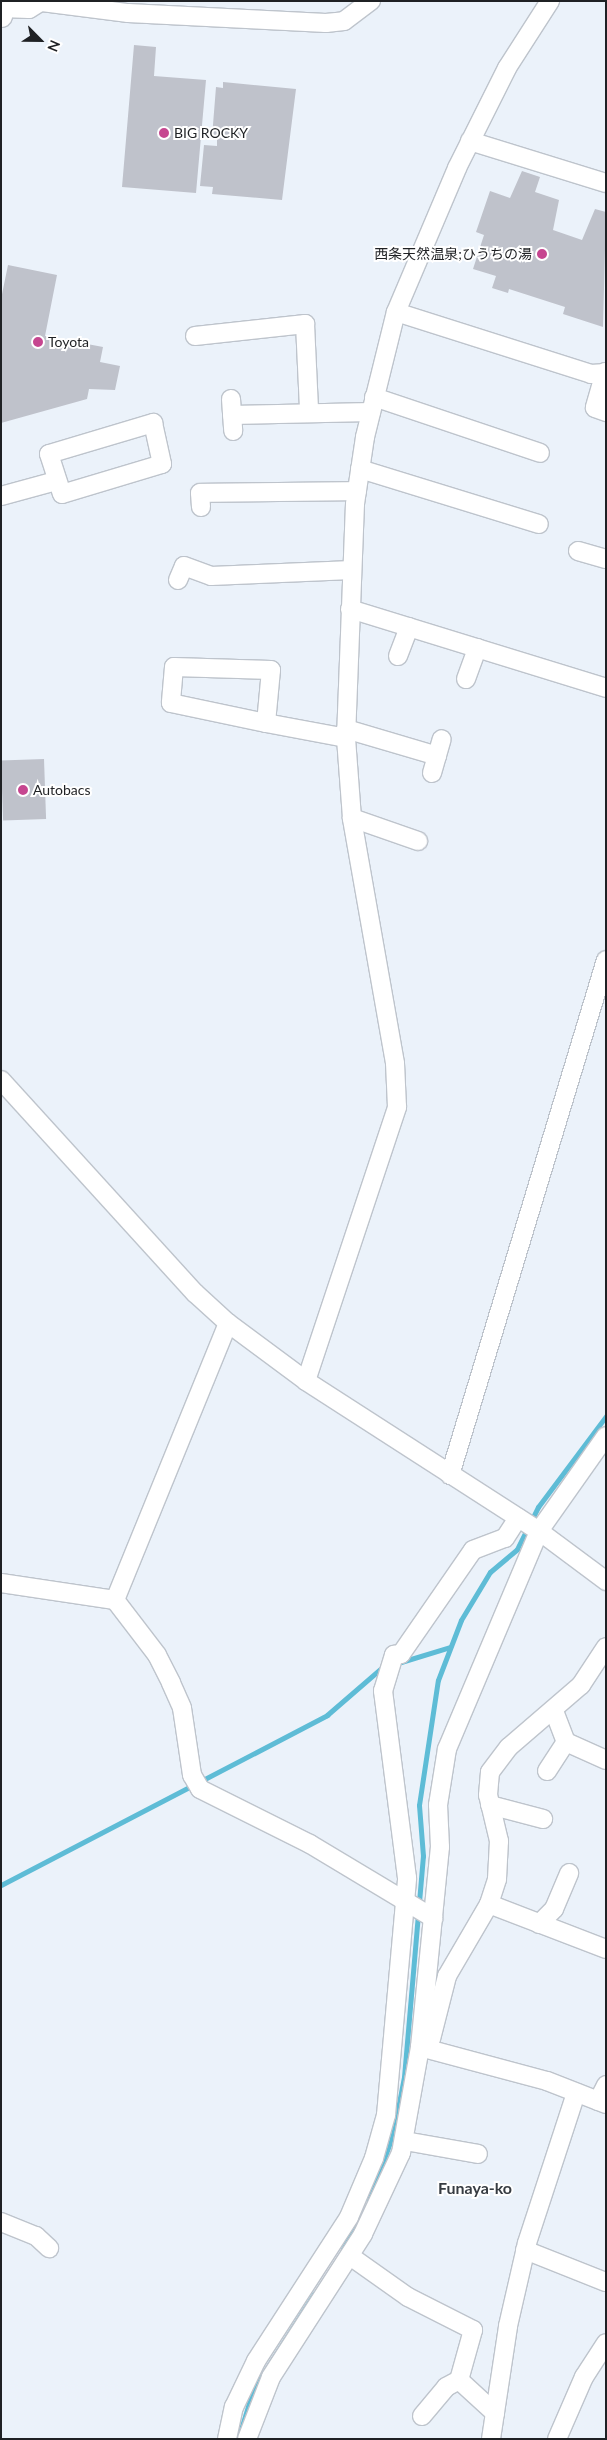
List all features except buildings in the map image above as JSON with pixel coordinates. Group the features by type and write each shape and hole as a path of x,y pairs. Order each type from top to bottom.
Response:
{"street":[{"path":"2,8 29,9 42,1 128,13 326,23 344,21 371,1"},
{"path":"306,1381 397,1107 395,1063 352,818 346,733 352,570 360,469 372,404 396,312 470,141 507,68 550,1"},
{"path":"470,141 606,183"},
{"path":"396,312 591,374 606,372 595,408 606,412"},
{"path":"194,336 305,324 309,410"},
{"path":"232,415 372,404 540,453"},
{"path":"153,423 162,464 62,494 56,481 49,454 153,423"},
{"path":"360,469 539,524"},
{"path":"1,496 56,481"},
{"path":"201,507 200,493 357,491"},
{"path":"578,551 606,559"},
{"path":"178,580 184,566 210,576 352,570"},
{"path":"350,609 606,688"},
{"path":"398,656 409,627"},
{"path":"466,679 477,648"},
{"path":"266,723 271,670 174,666 171,703 266,723 346,733 434,765 442,739"},
{"path":"352,818 418,841"},
{"path":"450,1475 606,960"},
{"path":"1,1080 195,1293 228,1323 306,1381 529,1525 606,1581"},
{"path":"115,1600 228,1323"},
{"path":"227,2439 251,2369 336,2240 374,2158 386,2115 408,1904 407,1856 384,1691 394,1655 401,1654 474,1550 506,1538 529,1525 606,1436"},
{"path":"424,2048 430,1917 440,1847 438,1805 447,1749 529,1525"},
{"path":"1,1583 115,1600 157,1655 171,1683 182,1708 192,1775 200,1789 310,1844 430,1917"},
{"path":"247,2439 271,2377 350,2256 382,2202 405,2141 424,2048 447,1976 489,1904 500,1854 486,1784 497,1759 554,1711 581,1685 606,1647"},
{"path":"554,1711 566,1742 606,1760"},
{"path":"547,1771 566,1742"},
{"path":"490,1805 543,1819"},
{"path":"539,1924 554,1909 569,1873"},
{"path":"489,1904 606,1949"},
{"path":"424,2048 602,2102 606,2085"},
{"path":"491,2439 525,2250 576,2093"},
{"path":"405,2141 478,2154"},
{"path":"1,2222 36,2236 49,2248"},
{"path":"525,2250 606,2282"},
{"path":"350,2256 408,2297 474,2330 459,2380 446,2387 422,2416"},
{"path":"557,2439 584,2377 606,2344"},
{"path":"459,2380 495,2413"}],"waterway":[{"path":"369,2200 393,2134 404,2077 423,1856 419,1805 438,1680 461,1620 490,1572 517,1549 538,1507 606,1416"},
{"path":"401,1662 450,1647"},
{"path":"1,1885 327,1715 387,1663"},
{"path":"343,2249 365,2210"},
{"path":"238,2439 253,2390 314,2294"}],"place":[{"name":"BIG ROCKY","path":"164,133"},
{"name":"西条天然温泉;ひうちの湯","path":"542,254"},
{"name":"Toyota","path":"38,342"},
{"name":"Autobacs","path":"23,790"}],"district":[{"name":"Funaya-ko","path":"475,2188"}]}
